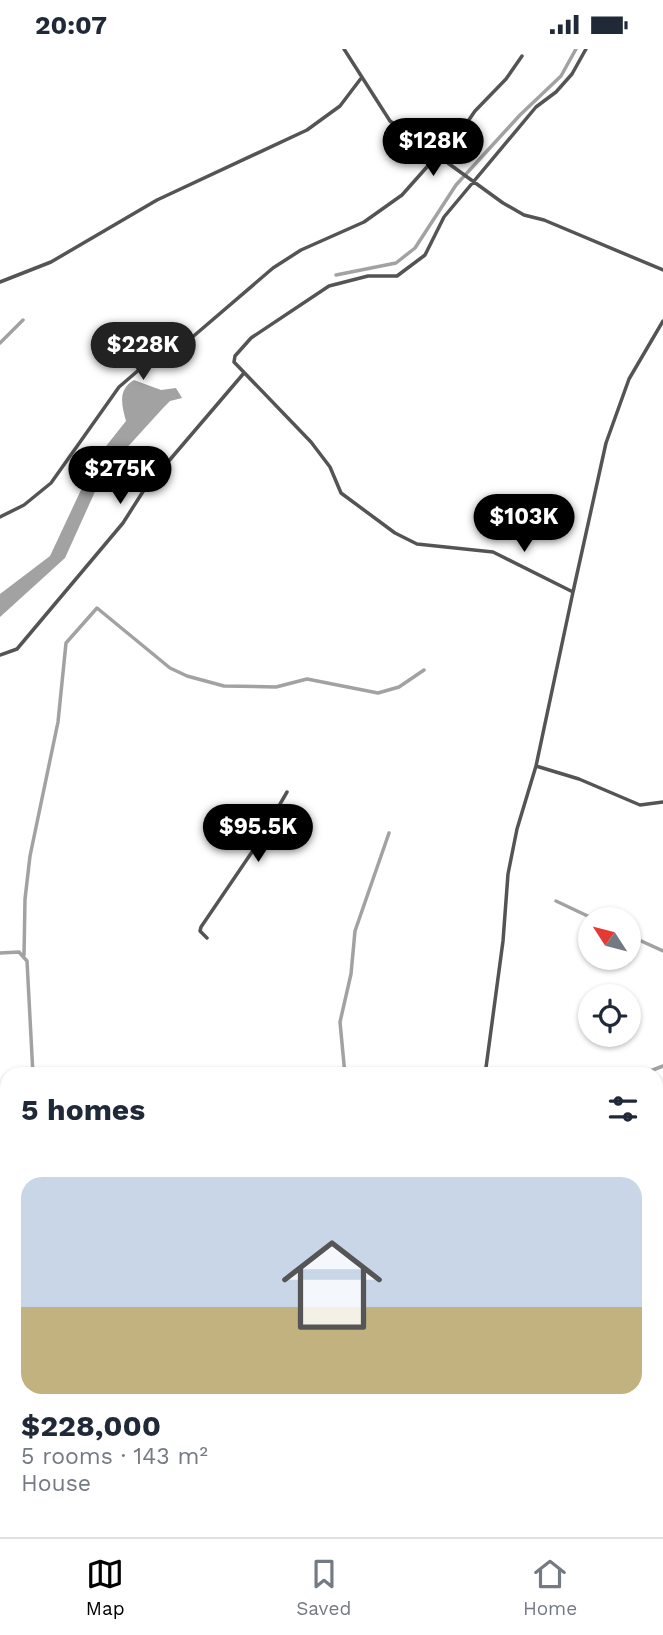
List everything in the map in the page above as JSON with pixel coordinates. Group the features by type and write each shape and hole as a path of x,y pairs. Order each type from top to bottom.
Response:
{"street":[{"path":"344,49 390,121 458,173 524,215 556,225 663,270"},
{"path":"573,592 493,552 417,544 395,533 341,493 330,467 311,442 234,362 235,355 251,338 329,286 368,276 397,276 425,255 444,217 536,107 572,74 586,49"},
{"path":"0,517 24,505 51,483 128,378 148,362 189,340 273,268 301,250 378,212 402,195 446,153 475,111 506,79 522,55"},
{"path":"0,282 51,262 157,200 320,123 340,106 362,77"},
{"path":"486,1067 503,941 508,874 517,829 536,766 606,443 629,379 663,321"},
{"path":"0,655 18,649 123,523 144,490 244,373"},
{"path":"536,766 579,779 640,805 663,803"},
{"path":"207,938 200,931 201,927 288,792"},
{"path":"270,820 302,827"}],"shaded area":[{"path":"134,380 161,390 176,388 182,398 170,401 103,474 65,558 0,617 0,594 50,556 95,460 126,421 122,404 123,393"}],"waterway":[{"path":"336,275 396,263 415,248 456,185 520,115 561,76 576,49"},
{"path":"0,343 23,320"},
{"path":"24,955 25,899 30,856 58,722 66,643 97,608 170,668 187,676 224,686 276,687 307,679 378,693 399,687 424,670"},
{"path":"344,1067 340,1022 351,974 355,931 389,833"},
{"path":"556,901 578,911"},
{"path":"641,941 663,951"},
{"path":"0,953 19,952 27,961 33,1067"}]}
